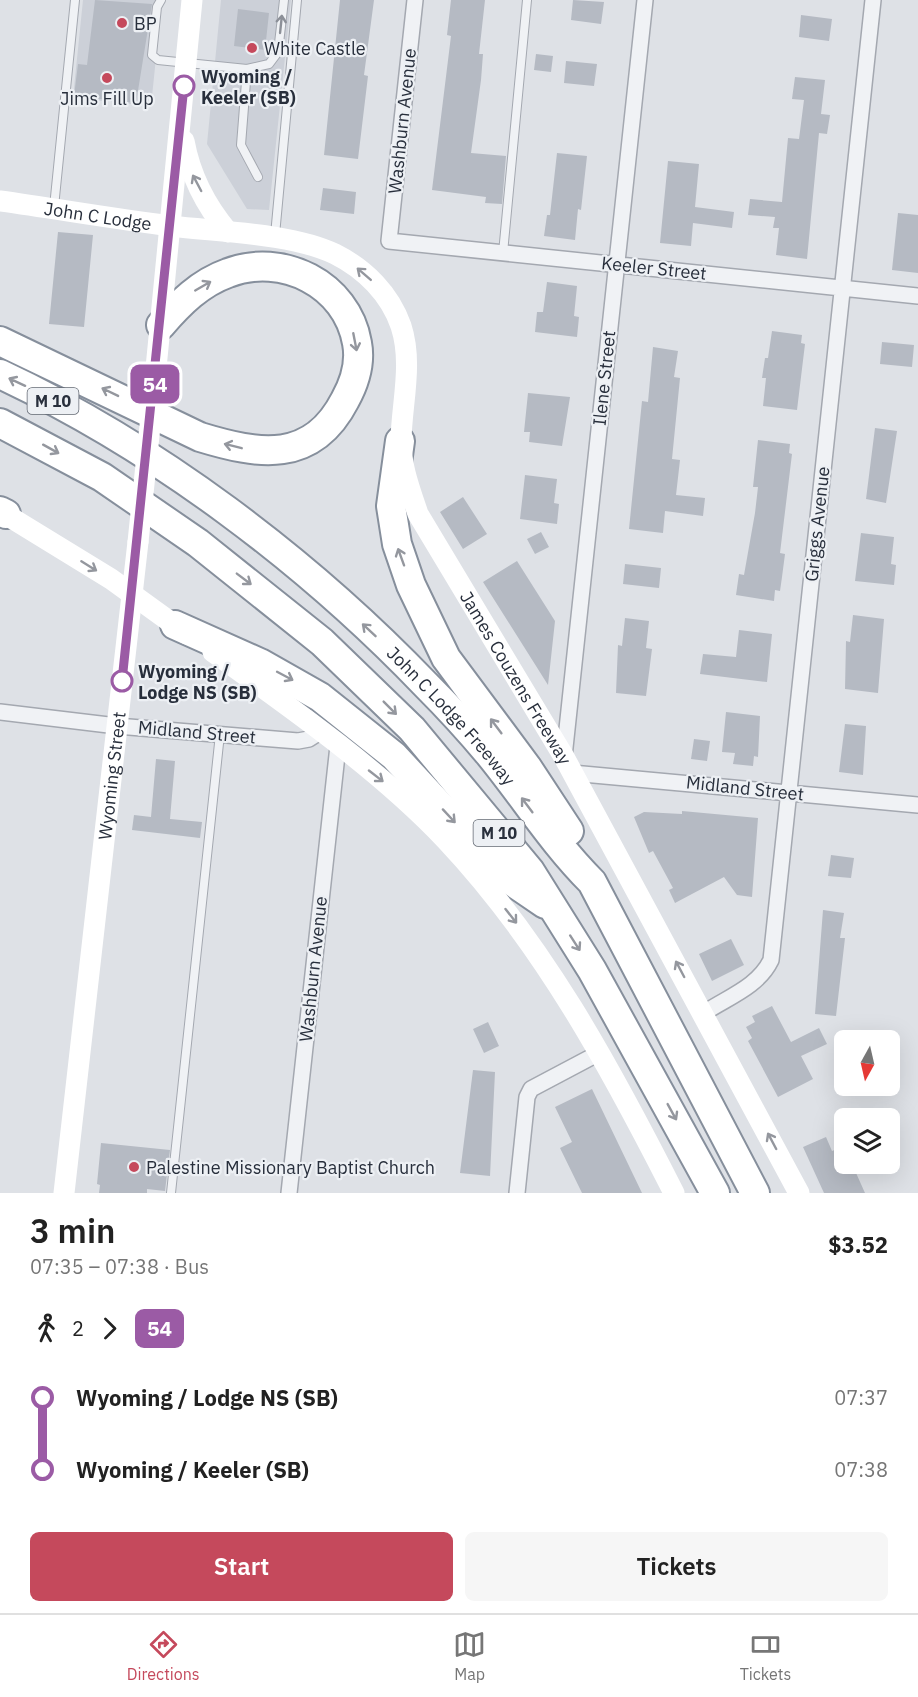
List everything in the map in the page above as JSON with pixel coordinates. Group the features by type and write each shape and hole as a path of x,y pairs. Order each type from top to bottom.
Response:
{"highway":[{"path":"0,341 200,437 235,448 263,452 302,445 323,431 337,416 358,368 357,343 341,305 329,289 312,278 289,269 248,267 227,273 194,291 161,325"},
{"name":"John C Lodge Freeway","path":"0,374 95,425 161,465 309,576 426,685 490,755 562,852 592,882 755,1193"},
{"name":"John C Lodge Freeway","path":"0,423 102,477 198,543 322,642 404,721 452,775 530,871 592,970 714,1193"},
{"path":"400,441 391,506 397,544 411,585 446,658 533,777 578,846 592,882"},
{"path":"175,625 260,663 320,697 394,756 507,878 552,908"}],"main road":[{"name":"Wyoming Street","path":"64,1193 161,325 190,0"},
{"path":"180,123 190,169 214,216 230,232"},
{"name":"John C Lodge","path":"0,201 170,226 230,232"},
{"name":"James Couzens Freeway","path":"230,232 275,238 334,254 364,273 388,299 401,327 407,361 400,441 407,483 418,514 568,765 704,1013 799,1193"},
{"path":"2,512 132,595 320,732 398,793 445,839 494,895 560,986 599,1053 674,1193"}],"street":[{"name":"Washburn Avenue","path":"389,242 415,0"},
{"name":"Ilene Street","path":"568,765 645,0"},
{"name":"Griggs Avenue","path":"704,1013 756,982 765,972 771,960 873,0"},
{"name":"Keeler Street","path":"389,242 918,296"},
{"name":"Midland Street","path":"0,712 117,726 298,741 309,739 320,732"},
{"name":"Washburn Avenue","path":"289,1193 338,746"},
{"name":"Midland Street","path":"568,765 790,793 918,805"},
{"path":"517,1193 527,1097 531,1089 576,1063 599,1053"}],"lane":[{"path":"54,209 75,0"},
{"path":"161,0 157,7 152,54 158,60 247,69 269,64 278,52 284,0"},
{"path":"275,238 297,0"},
{"path":"503,253 527,0"},
{"path":"247,69 241,145 258,177"},
{"path":"171,1193 220,734"}],"shaded area":[{"path":"83,0 162,0 151,106 73,98"},
{"path":"221,0 291,0 269,210 247,209 207,144"}],"building":[{"path":"95,0 152,4 136,103 74,96 78,64 87,65"},
{"path":"340,0 374,0 364,75 368,76 358,159 324,155"},
{"path":"451,0 485,0 479,54 483,54 481,80 471,153 506,156 502,204 485,203 486,197 432,190 451,36 447,35"},
{"path":"573,0 604,2 601,24 571,20"},
{"path":"238,9 269,13 265,50 234,46"},
{"path":"801,15 832,19 829,41 799,37"},
{"path":"536,54 553,56 551,72 534,70"},
{"path":"566,61 597,64 594,86 564,83"},
{"path":"795,77 825,80 821,114 830,115 827,134 819,133 807,259 776,255 779,228 773,228 775,217 748,215 750,199 782,202 788,138 799,139 804,100 792,99"},
{"path":"557,153 587,156 575,240 544,236 547,215 550,215"},
{"path":"668,161 699,164 695,207 734,212 732,228 693,223 691,246 660,243"},
{"path":"323,188 356,192 354,214 320,210"},
{"path":"898,213 918,215 918,273 892,270"},
{"path":"58,232 93,235 84,327 49,324"},
{"path":"547,282 577,286 574,316 579,317 577,337 535,332 537,312 543,312"},
{"path":"772,331 802,335 801,343 805,344 797,410 763,406 766,378 762,378"},
{"path":"882,342 914,345 912,367 880,364"},
{"path":"653,347 678,351 674,377 680,378 672,459 680,460 676,495 705,498 703,516 665,511 663,533 629,529 642,401 648,402"},
{"path":"528,393 570,397 562,446 529,442 530,432 524,432"},
{"path":"875,428 897,431 886,503 866,499"},
{"path":"758,440 790,444 789,453 792,454 780,553 785,554 780,591 775,590 774,601 736,595 739,574 744,575 755,513 758,487 753,487"},
{"path":"525,475 557,479 554,503 559,504 557,524 520,519"},
{"path":"463,497 487,534 463,549 440,512"},
{"path":"541,532 549,547 535,554 527,539"},
{"path":"861,533 894,537 891,564 896,565 894,585 855,581"},
{"path":"517,561 555,621 548,685 483,582"},
{"path":"625,564 661,568 659,588 623,584"},
{"path":"853,615 884,619 878,693 845,689 846,641 850,642"},
{"path":"625,618 649,621 646,648 652,649 646,696 616,693 618,645 622,646"},
{"path":"739,630 772,634 767,682 700,674 703,654 736,657"},
{"path":"726,712 760,716 758,757 754,756 753,766 733,764 735,753 722,752"},
{"path":"845,724 866,726 863,775 839,772"},
{"path":"694,739 710,741 707,761 691,759"},
{"path":"156,759 175,761 170,819 202,822 200,838 132,830 134,815 151,817"},
{"path":"682,811 758,818 752,897 737,895 724,877 675,903 669,890 673,888 653,851 649,853 634,817 644,812 682,814"},
{"path":"831,855 854,858 851,878 828,876"},
{"path":"823,910 844,913 840,938 845,938 836,1016 815,1014"},
{"path":"731,939 744,965 712,981 699,954"},
{"path":"772,1006 791,1042 819,1028 827,1044 801,1056 813,1079 778,1097 748,1041 752,1038 746,1027 755,1022 752,1016"},
{"path":"488,1022 499,1046 484,1053 473,1029"},
{"path":"473,1070 495,1072 490,1176 460,1173"},
{"path":"592,1089 642,1193 582,1193 560,1148 572,1142 555,1107"},
{"path":"826,1137 832,1151 834,1150 834,1174 856,1174 865,1193 824,1193 803,1147"},
{"name":"Palestine Missionary Baptist Church","path":"101,1143 170,1150 165,1191 147,1189 147,1193 99,1193 100,1185 97,1184"}],"bus line":[{"name":"54","path":"122,681 184,86"}],"place":[{"name":"BP","path":"122,23"},
{"name":"White Castle","path":"252,48"},
{"name":"Jims Fill Up","path":"107,78"},
{"name":"Wyoming / Keeler (SB)","path":"184,86"},
{"name":"Wyoming / Lodge NS (SB)","path":"122,681"},
{"name":"Palestine Missionary Baptist Church","path":"134,1167"}]}
